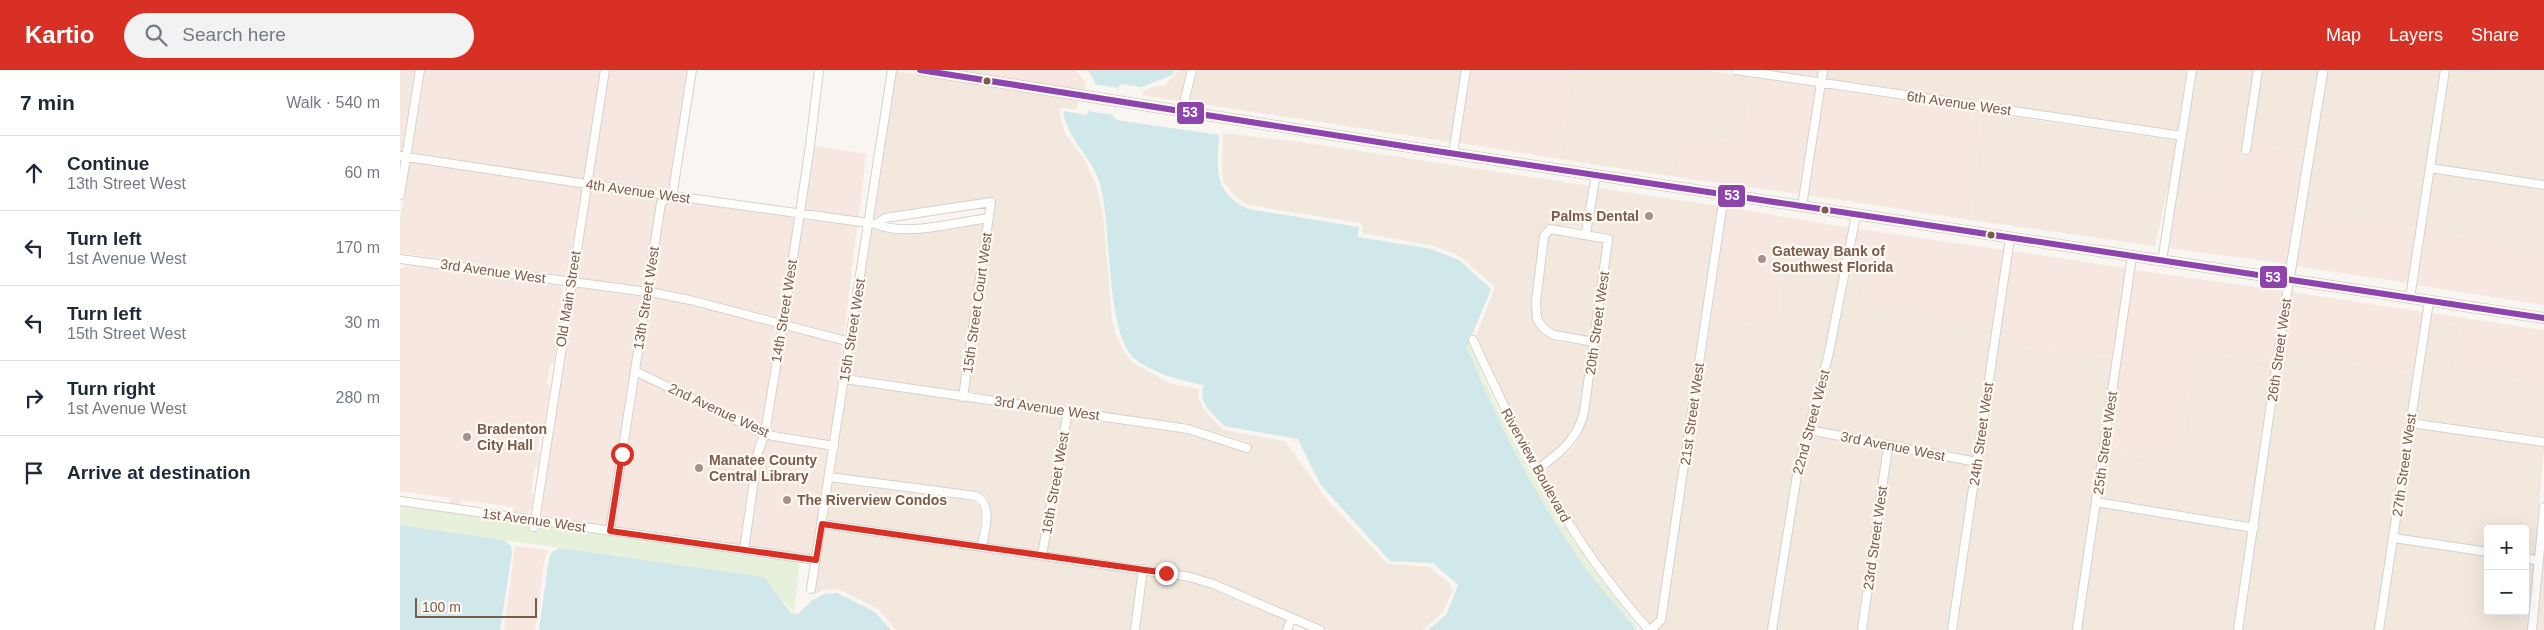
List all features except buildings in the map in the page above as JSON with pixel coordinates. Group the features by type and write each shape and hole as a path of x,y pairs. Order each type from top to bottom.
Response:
{"main road":[{"path":"920,70 1453,154 2544,318"}],"street":[{"path":"400,195 403,156 420,70"},
{"name":"Old Main Street","path":"534,524 604,70"},
{"name":"13th Street West","path":"610,531 662,203 673,191 692,70"},
{"name":"14th Street West","path":"744,550 758,452 765,433 800,214 818,70"},
{"name":"15th Street West","path":"811,590 850,342 872,223 892,70"},
{"path":"1182,112 1192,70"},
{"path":"1453,154 1466,70"},
{"name":"6th Avenue West","path":"1736,70 2182,136"},
{"path":"1802,206 1823,70"},
{"path":"2162,261 2192,70"},
{"path":"2246,150 2258,70"},
{"name":"26th Street West","path":"2238,630 2289,280 2323,70"},
{"path":"2410,298 2445,70"},
{"name":"4th Avenue West","path":"403,156 587,184 872,223 884,227 907,229 990,210"},
{"path":"2430,168 2544,185"},
{"path":"1594,342 1554,336 1540,324 1535,312 1546,232 1554,228 1586,233 1596,175"},
{"name":"21st Street West","path":"1650,630 1661,620 1724,195"},
{"name":"4th Avenue West","path":"872,223 885,218 990,210"},
{"name":"15th Street Court West","path":"963,396 990,210"},
{"name":"22nd Street West","path":"1772,630 1790,509 1798,469 1828,357 1856,215"},
{"name":"20th Street West","path":"1537,470 1567,447 1579,430 1584,412 1608,239 1586,233"},
{"name":"24th Street West","path":"1952,630 2010,238"},
{"name":"25th Street West","path":"2077,630 2132,256"},
{"name":"3rd Avenue West","path":"400,259 647,292 690,300 850,342"},
{"name":"27th Street West","path":"2379,630 2429,301"},
{"name":"Riverview Boulevard","path":"1473,340 1507,415 1552,499 1575,535 1622,600 1650,630"},
{"name":"2nd Avenue West","path":"635,371 765,433 834,446"},
{"name":"3rd Avenue West","path":"844,379 1188,429 1247,448"},
{"name":"16th Street West","path":"1042,555 1068,411"},
{"path":"2410,423 2544,442"},
{"name":"3rd Avenue West","path":"1809,430 1977,462"},
{"name":"23rd Street West","path":"1862,630 1888,446"},
{"path":"829,477 976,496 982,499 987,509 982,547"},
{"name":"1st Avenue West","path":"400,502 534,524 610,531 816,560"},
{"path":"2096,502 2254,528"},
{"path":"2532,630 2544,507"},
{"path":"822,524 1143,569 1203,580 1320,630"},
{"path":"2394,538 2484,551"},
{"path":"2529,559 2539,561"},
{"path":"1135,630 1143,569"},
{"path":"1287,630 1292,618"}],"shaded area":[{"path":"400,70 415,70 402,151 400,151"},
{"path":"424,70 600,70 584,179 411,153"},
{"path":"609,70 688,70 668,190 592,180"},
{"path":"951,70 1076,70 1086,83 1083,91"},
{"path":"1179,70 1188,70 1180,101 1143,95 1143,91 1155,86 1164,86"},
{"path":"1197,70 1461,70 1451,142 1189,102"},
{"path":"1470,70 1572,70 1560,159 1459,143"},
{"path":"1572,70 1704,70 1750,77 1745,142 1686,135 1676,177 1560,159"},
{"path":"1767,70 1819,70 1817,78"},
{"path":"1827,70 2187,70 2178,131 1826,79"},
{"path":"2196,70 2254,70 2242,144 2224,143 2224,191 2178,188"},
{"path":"2262,70 2319,70 2306,150 2251,145"},
{"path":"2328,70 2441,70 2417,229 2307,211 2309,183"},
{"path":"2449,70 2544,71 2544,180 2435,164"},
{"path":"896,71 1079,101 1076,109 1060,108 1061,122 1066,135 1084,159 1095,182 1103,215 1112,319 1117,339 1126,354 1133,363 1169,383 1199,389 1198,398 1205,411 1223,430 1285,441 1328,501 1388,564 1429,567 1448,582 1453,590 1443,612 1422,630 1328,630 1291,612 1204,576 1166,568 1047,551 1072,417 1187,434 1247,451 1249,442 1188,424 968,392 995,198 885,213 874,218"},
{"path":"1750,77 1816,87 1800,194 1676,177 1686,135 1745,142"},
{"path":"1824,88 1982,114 1971,220 1808,195"},
{"path":"1833,90 2177,141 2170,187 2168,187 2155,246 1971,220 1982,114"},
{"path":"1223,133 1301,142 1590,186 1582,228 1550,224 1542,230 1532,301 1534,322 1546,337 1557,342 1589,346 1578,419 1565,443 1538,463 1511,413 1476,336 1495,287 1460,256 1431,245 1362,233 1363,226 1360,223 1249,205 1238,199 1224,183 1222,174"},
{"path":"2224,142 2242,144 2241,153 2249,154 2251,145 2306,150 2287,264 2169,248 2178,188 2224,191"},
{"path":"814,146 866,154 859,217 804,210"},
{"path":"409,162 582,188 567,276 400,253 400,219"},
{"path":"2434,173 2544,190 2544,250 2425,230"},
{"path":"2309,183 2308,211 2417,229 2408,283 2296,266"},
{"path":"1598,188 1718,206 1665,569 1657,618 1650,625 1625,597 1579,532 1555,496 1542,471 1570,451 1577,442 1588,413 1613,239 1609,234 1591,230"},
{"path":"591,190 660,198 644,287 576,278"},
{"path":"671,200 795,218 779,318 691,295 652,288 665,205"},
{"path":"1727,207 1850,228 1841,272 1783,266 1778,330 1711,318"},
{"path":"803,219 857,226 844,335 787,320"},
{"path":"984,223 960,391 849,374 872,228 889,233 907,234"},
{"path":"1858,229 2003,250 1992,329 1860,304 1867,274 1850,272"},
{"path":"2425,230 2544,250 2544,305 2417,285"},
{"path":"1554,233 1604,243 1590,337 1556,331 1547,325 1541,317 1540,302 1549,237"},
{"path":"2012,251 2126,268 2113,358 2003,346 2000,335"},
{"path":"411,265 559,286 563,290 554,363 550,366 547,384 550,388 543,432 540,435 537,451 540,454 538,466 535,468 531,492 534,496 532,508 527,514 513,513 514,507 461,500 460,506 450,504 450,498 400,491 400,269"},
{"path":"1783,266 1841,272 1816,390 1794,468 1768,630 1657,630 1665,621 1711,318 1778,330"},
{"path":"2134,270 2283,291 2273,359 2257,361 2194,352 2180,460 2107,454"},
{"path":"1850,272 1867,274 1860,304 1992,329 1973,457 1814,426 1832,358"},
{"path":"574,287 642,296 607,526 540,516"},
{"path":"2292,292 2423,312 2414,374 2304,355 2282,358"},
{"path":"651,297 689,304 778,328 762,427 640,368"},
{"path":"2431,313 2544,330 2544,385 2454,369 2461,326 2430,322"},
{"path":"2430,322 2461,326 2454,369 2544,385 2544,437 2415,419"},
{"path":"786,330 843,345 831,441 770,430"},
{"path":"2000,335 2003,346 2113,358 2073,630 1957,630"},
{"path":"2194,352 2257,361 2273,359 2250,522 2101,498 2107,454 2180,460"},
{"path":"2304,355 2414,374 2375,630 2242,630 2282,358"},
{"path":"639,378 759,436 754,451 740,545 615,527"},
{"path":"848,384 1063,415 1038,550 986,543 991,509 987,497 982,493 834,473"},
{"path":"2414,428 2544,447 2535,555 2529,554 2529,525 2484,525 2484,547 2398,534"},
{"path":"1812,436 1884,449 1857,630 1776,630 1794,509"},
{"path":"767,439 829,450 812,555 749,546 762,453"},
{"path":"1892,451 1972,466 1948,630 1866,630"},
{"path":"833,483 974,501 982,509 978,541 827,520"},
{"path":"2100,507 2249,532 2234,630 2081,630"},
{"path":"825,529 1138,573 1130,630 896,630 878,609 838,589 823,590 814,595"},
{"path":"2397,543 2484,556 2484,615 2529,615 2529,564 2534,565 2528,630 2384,630"},
{"path":"515,546 548,550 544,563 535,630 504,630"},
{"path":"2544,557 2544,630 2537,630"},
{"path":"1146,575 1202,585 1286,620 1282,630 1139,630"}],"green space":[{"path":"1469,343 1503,420 1542,491 1586,559 1637,626 1635,629 1582,563 1532,485 1491,403 1467,347"},
{"path":"400,504 800,558 794,612 760,577 400,525"}],"water":[{"path":"1088,70 1175,70 1172,75 1142,87 1122,84 1119,86 1113,115 1116,120 1219,135 1218,169 1223,187 1228,195 1248,209 1359,227 1358,237 1431,249 1459,260 1491,289 1467,347 1491,403 1532,484 1588,571 1636,630 1428,630 1446,615 1458,585 1433,563 1390,561 1320,484 1298,439 1224,426 1207,408 1202,397 1203,385 1168,376 1136,360 1126,347 1119,328 1114,304 1106,223 1099,181 1069,130 1063,111 1087,115 1095,82"},
{"path":"400,525 503,540 511,546 512,553 500,630 400,630"},
{"path":"559,548 764,577 791,613 798,614 813,600 824,594 837,593 875,612 891,630 539,630 549,558 552,552"}],"pier":[{"path":"1094,84 1118,88 1113,115 1088,111"}],"transit line":[{"name":"53","path":"920,70 1416,148 2544,318"}],"place":[{"name":"Palms Dental","path":"1649,216"},
{"name":"Gateway Bank of Southwest Florida","path":"1762,259"},
{"name":"Bradenton City Hall","path":"467,437"},
{"name":"Manatee County Central Library","path":"699,468"},
{"name":"The Riverview Condos","path":"787,500"}],"route":[{"path":"622,454 610,531 816,560 822,524 1166,573"}]}
